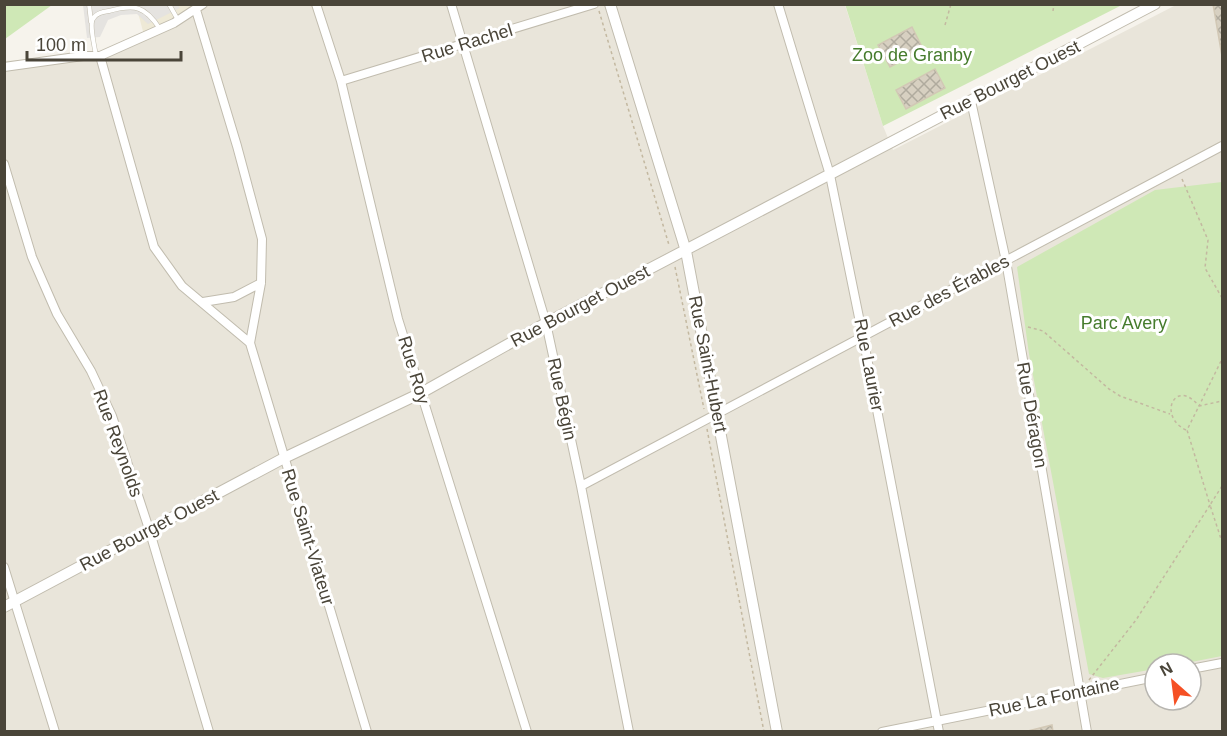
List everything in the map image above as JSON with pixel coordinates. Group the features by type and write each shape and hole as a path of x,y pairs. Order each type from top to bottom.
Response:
{"street":[{"name":"Rue Roy","path":"316,4 340,81 396,308 420,393 527,732"},
{"name":"Rue Bégin","path":"451,4 546,323 581,486 629,732"},
{"name":"Rue Rachel","path":"340,81 595,4"},
{"name":"Rue Saint-Hubert","path":"610,4 686,251 777,732"},
{"name":"Rue Laurier","path":"778,4 830,175 939,732"},
{"name":"Rue Bourget Ouest","path":"4,607 284,458 420,393 546,323 1155,4"},
{"path":"4,67 98,56 160,30 199,7 262,239 261,283 250,343"},
{"path":"98,56 154,247 182,286 250,343"},
{"name":"Rue Déragon","path":"971,100 1006,261 1087,732"},
{"name":"Rue des Érables","path":"581,486 1222,146"},
{"name":"Rue Reynolds","path":"4,164 8,188 32,257 57,314 91,371 112,416 149,529 209,732"},
{"path":"203,302 234,297 261,283"},
{"name":"Rue Saint-Viateur","path":"250,343 367,732"},
{"path":"4,567 54,732"},
{"path":"1203,667 1222,663"},
{"name":"Rue La Fontaine","path":"882,732 1143,679"}],"lane":[{"path":"89,4 98,56"},
{"path":"169,4 178,21"},
{"path":"91,23 95,16 101,13 133,6 152,17 160,30"}],"path":[{"name":"Rue Saint-Hubert","path":"595,4 673,257 764,732"},
{"path":"945,25 951,4"},
{"path":"1053,11 1054,4"},
{"path":"1179,170 1208,240 1205,268 1222,298"},
{"path":"1017,327 1029,326 1043,331 1109,389 1120,396 1170,414 1179,427 1187,430"},
{"path":"1222,359 1187,430 1222,542"},
{"path":"1170,414 1175,397 1181,394 1189,396 1199,406"},
{"path":"1199,406 1222,401"},
{"path":"1079,692 1136,620 1222,486"}],"shaded area":[{"path":"177,4 180,8 148,24 137,14 121,15 108,20 100,37 87,38 83,5"},
{"path":"136,5 204,5 145,39"},
{"path":"204,5 845,5 883,126 893,150 1176,5 1222,5 1222,731 5,732 5,61 100,56"}],"green space":[{"path":"5,4 52,4 52,5 5,39"},
{"name":"Zoo de Granby","path":"845,4 1122,5 883,126"},
{"name":"Parc Avery","path":"1222,182 1222,656 1203,660 1203,652 1143,652 1143,671 1103,678 1089,674 1029,354 1017,267 1155,190"}],"building":[{"path":"1213,4 1222,4 1222,56"},
{"path":"912,27 923,49 890,67 878,45"},
{"path":"935,69 945,88 906,109 896,90"},
{"path":"1052,725 1053,732 1024,732"}]}
